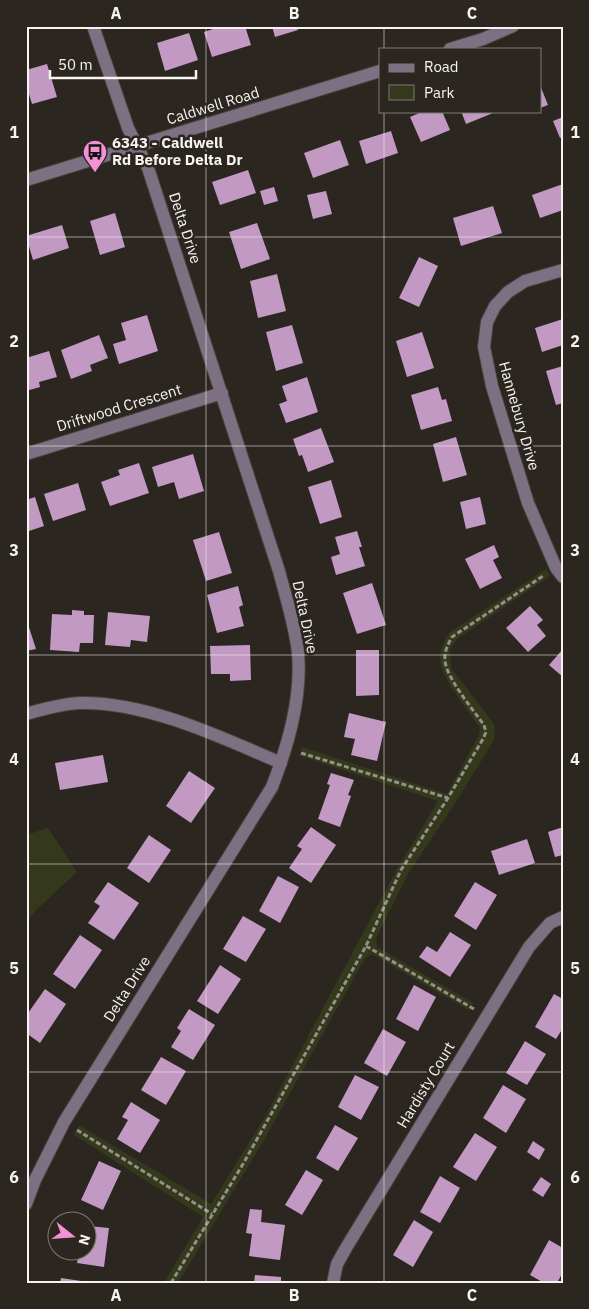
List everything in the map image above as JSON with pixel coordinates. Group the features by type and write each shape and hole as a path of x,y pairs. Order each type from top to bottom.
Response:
{"street":[{"name":"Delta Drive","path":"26,1204 35,1180 64,1122 272,787 291,728 298,681 298,654 294,629 279,571 148,168 128,128 93,26"},
{"path":"453,48 513,26"},
{"name":"Caldwell Road","path":"26,180 379,71"},
{"name":"Hannebury Drive","path":"560,572 528,503 492,386 484,347 487,322 495,306 508,292 525,282 563,270"},
{"name":"Driftwood Crescent","path":"26,454 222,393"},
{"path":"26,714 47,708 79,703 130,708 210,733 281,762"},
{"name":"Hardisty Court","path":"333,1283 337,1264 346,1248 533,942 550,923 563,917"}],"path":[{"path":"171,1283 366,946 401,870 484,738 486,732 484,725 450,675 445,662 448,644 452,637 560,572"},
{"path":"285,748 448,798"},
{"path":"366,946 486,1017"},
{"path":"64,1122 212,1214"}],"green space":[{"path":"546,569 550,576 457,639 450,649 451,668 495,725 494,740 456,802 408,874 376,938 377,947 473,1003 470,1011 372,954 365,958 264,1140 178,1283 164,1283 203,1217 74,1135 79,1125 211,1204 266,1115 397,869 438,801 300,756 302,747 447,794 479,735 480,728 443,672 440,656 443,643 450,632"},
{"path":"48,828 77,872 36,910 26,924 26,835"}],"building":[{"path":"222,26 245,26 251,45 212,57 204,32"},
{"path":"272,26 297,26 298,30 275,37"},
{"path":"189,33 198,60 165,71 157,43"},
{"path":"47,64 57,97 32,104 26,84 26,70"},
{"path":"542,90 548,105 542,107"},
{"path":"422,112 442,112 450,130 421,142 410,117"},
{"path":"461,112 496,112 466,124"},
{"path":"563,117 563,137 560,138 553,121"},
{"path":"391,131 398,153 366,164 359,141"},
{"path":"340,140 349,165 313,178 304,153"},
{"path":"248,170 256,193 220,205 212,182"},
{"path":"563,184 563,210 540,218 532,195"},
{"path":"274,187 278,201 264,205 260,191"},
{"path":"326,191 332,214 313,219 307,195"},
{"path":"493,206 502,233 461,246 453,218"},
{"path":"115,213 125,247 100,255 90,221"},
{"path":"257,223 270,259 241,269 229,232"},
{"path":"62,225 69,248 33,260 26,236"},
{"path":"419,257 438,266 419,307 399,298"},
{"path":"277,274 286,311 258,318 250,281"},
{"path":"147,315 158,351 119,364 113,344 126,340 121,323"},
{"path":"563,319 563,345 542,352 535,328"},
{"path":"292,325 303,363 276,371 266,332"},
{"path":"422,332 434,368 407,377 396,341"},
{"path":"99,335 108,358 90,365 92,371 71,379 61,350"},
{"path":"49,351 57,377 39,382 40,387 26,391 26,358"},
{"path":"563,366 563,403 556,405 546,371"},
{"path":"307,377 318,412 286,423 279,404 287,401 282,386"},
{"path":"438,387 442,400 446,399 452,421 421,430 411,395"},
{"path":"321,428 334,462 308,472 302,455 299,456 293,439"},
{"path":"456,437 467,475 443,482 433,444"},
{"path":"193,454 204,491 179,499 174,482 158,487 152,467"},
{"path":"139,463 149,493 110,506 101,482 120,475 118,470"},
{"path":"331,480 342,517 320,524 308,487"},
{"path":"78,483 86,510 53,521 44,494"},
{"path":"35,497 44,526 26,532 26,500"},
{"path":"480,497 486,524 466,529 460,502"},
{"path":"357,531 362,547 359,547 365,566 336,575 331,557 340,554 335,537"},
{"path":"219,532 232,573 206,581 193,540"},
{"path":"494,545 499,557 493,560 502,578 480,589 465,559"},
{"path":"372,583 386,625 357,634 343,593"},
{"path":"238,586 243,605 239,607 244,626 217,633 207,595"},
{"path":"530,606 543,620 537,625 546,636 528,652 506,628"},
{"path":"72,610 84,611 84,615 94,615 93,643 80,643 79,652 50,650 52,614 72,615"},
{"path":"108,612 150,616 147,642 131,640 130,647 105,645"},
{"path":"26,618 36,649 26,651"},
{"path":"250,645 251,680 230,681 230,674 211,674 210,646"},
{"path":"563,649 563,677 549,665"},
{"path":"356,650 379,650 379,695 356,696"},
{"path":"349,713 386,722 377,761 351,755 355,739 344,737"},
{"path":"103,755 108,782 60,790 55,763"},
{"path":"189,771 215,788 191,823 166,806"},
{"path":"331,773 354,780 348,795 351,796 340,827 318,819 330,785 327,784"},
{"path":"311,827 336,845 311,883 289,868 302,849 297,846"},
{"path":"563,827 563,855 555,857 548,832"},
{"path":"149,835 171,850 149,883 127,868"},
{"path":"527,839 535,863 499,875 491,851"},
{"path":"278,876 299,887 280,923 259,911"},
{"path":"108,882 139,903 114,940 88,923 100,906 94,902"},
{"path":"475,882 497,895 476,930 454,916"},
{"path":"243,916 266,929 246,962 223,949"},
{"path":"450,932 471,945 450,977 419,957 427,946 437,952"},
{"path":"80,935 102,950 75,989 53,974"},
{"path":"220,965 241,979 218,1014 197,1001"},
{"path":"414,985 436,997 418,1031 396,1019"},
{"path":"45,989 66,1004 40,1043 26,1033 26,1016"},
{"path":"554,994 563,999 563,1028 556,1039 535,1027"},
{"path":"189,1009 215,1025 193,1060 171,1047 181,1031 177,1028"},
{"path":"383,1029 406,1042 387,1076 364,1063"},
{"path":"525,1041 546,1054 527,1085 506,1073"},
{"path":"161,1057 186,1071 166,1105 141,1090"},
{"path":"355,1075 379,1087 361,1120 338,1107"},
{"path":"503,1085 526,1099 506,1133 483,1118"},
{"path":"131,1102 160,1120 140,1153 117,1139 128,1120 122,1117"},
{"path":"335,1125 358,1138 338,1171 316,1158"},
{"path":"475,1133 497,1147 476,1181 453,1167"},
{"path":"533,1141 545,1149 539,1160 527,1152"},
{"path":"99,1161 121,1171 103,1210 81,1200"},
{"path":"306,1170 323,1180 302,1215 285,1205"},
{"path":"440,1176 460,1188 440,1223 420,1212"},
{"path":"541,1177 551,1184 543,1197 532,1190"},
{"path":"250,1209 262,1210 261,1222 285,1225 280,1260 249,1256 252,1234 246,1233"},
{"path":"414,1220 433,1232 413,1267 393,1255"},
{"path":"98,1227 109,1228 104,1267 77,1263 98,1262"},
{"path":"549,1240 563,1248 563,1272 557,1283 544,1283 530,1275"},
{"path":"255,1275 281,1277 281,1283 254,1283"},
{"path":"61,1278 88,1282 88,1283 60,1283"}],"place":[{"name":"6343 - Caldwell Rd Before Delta Dr","path":"95,173"}]}
